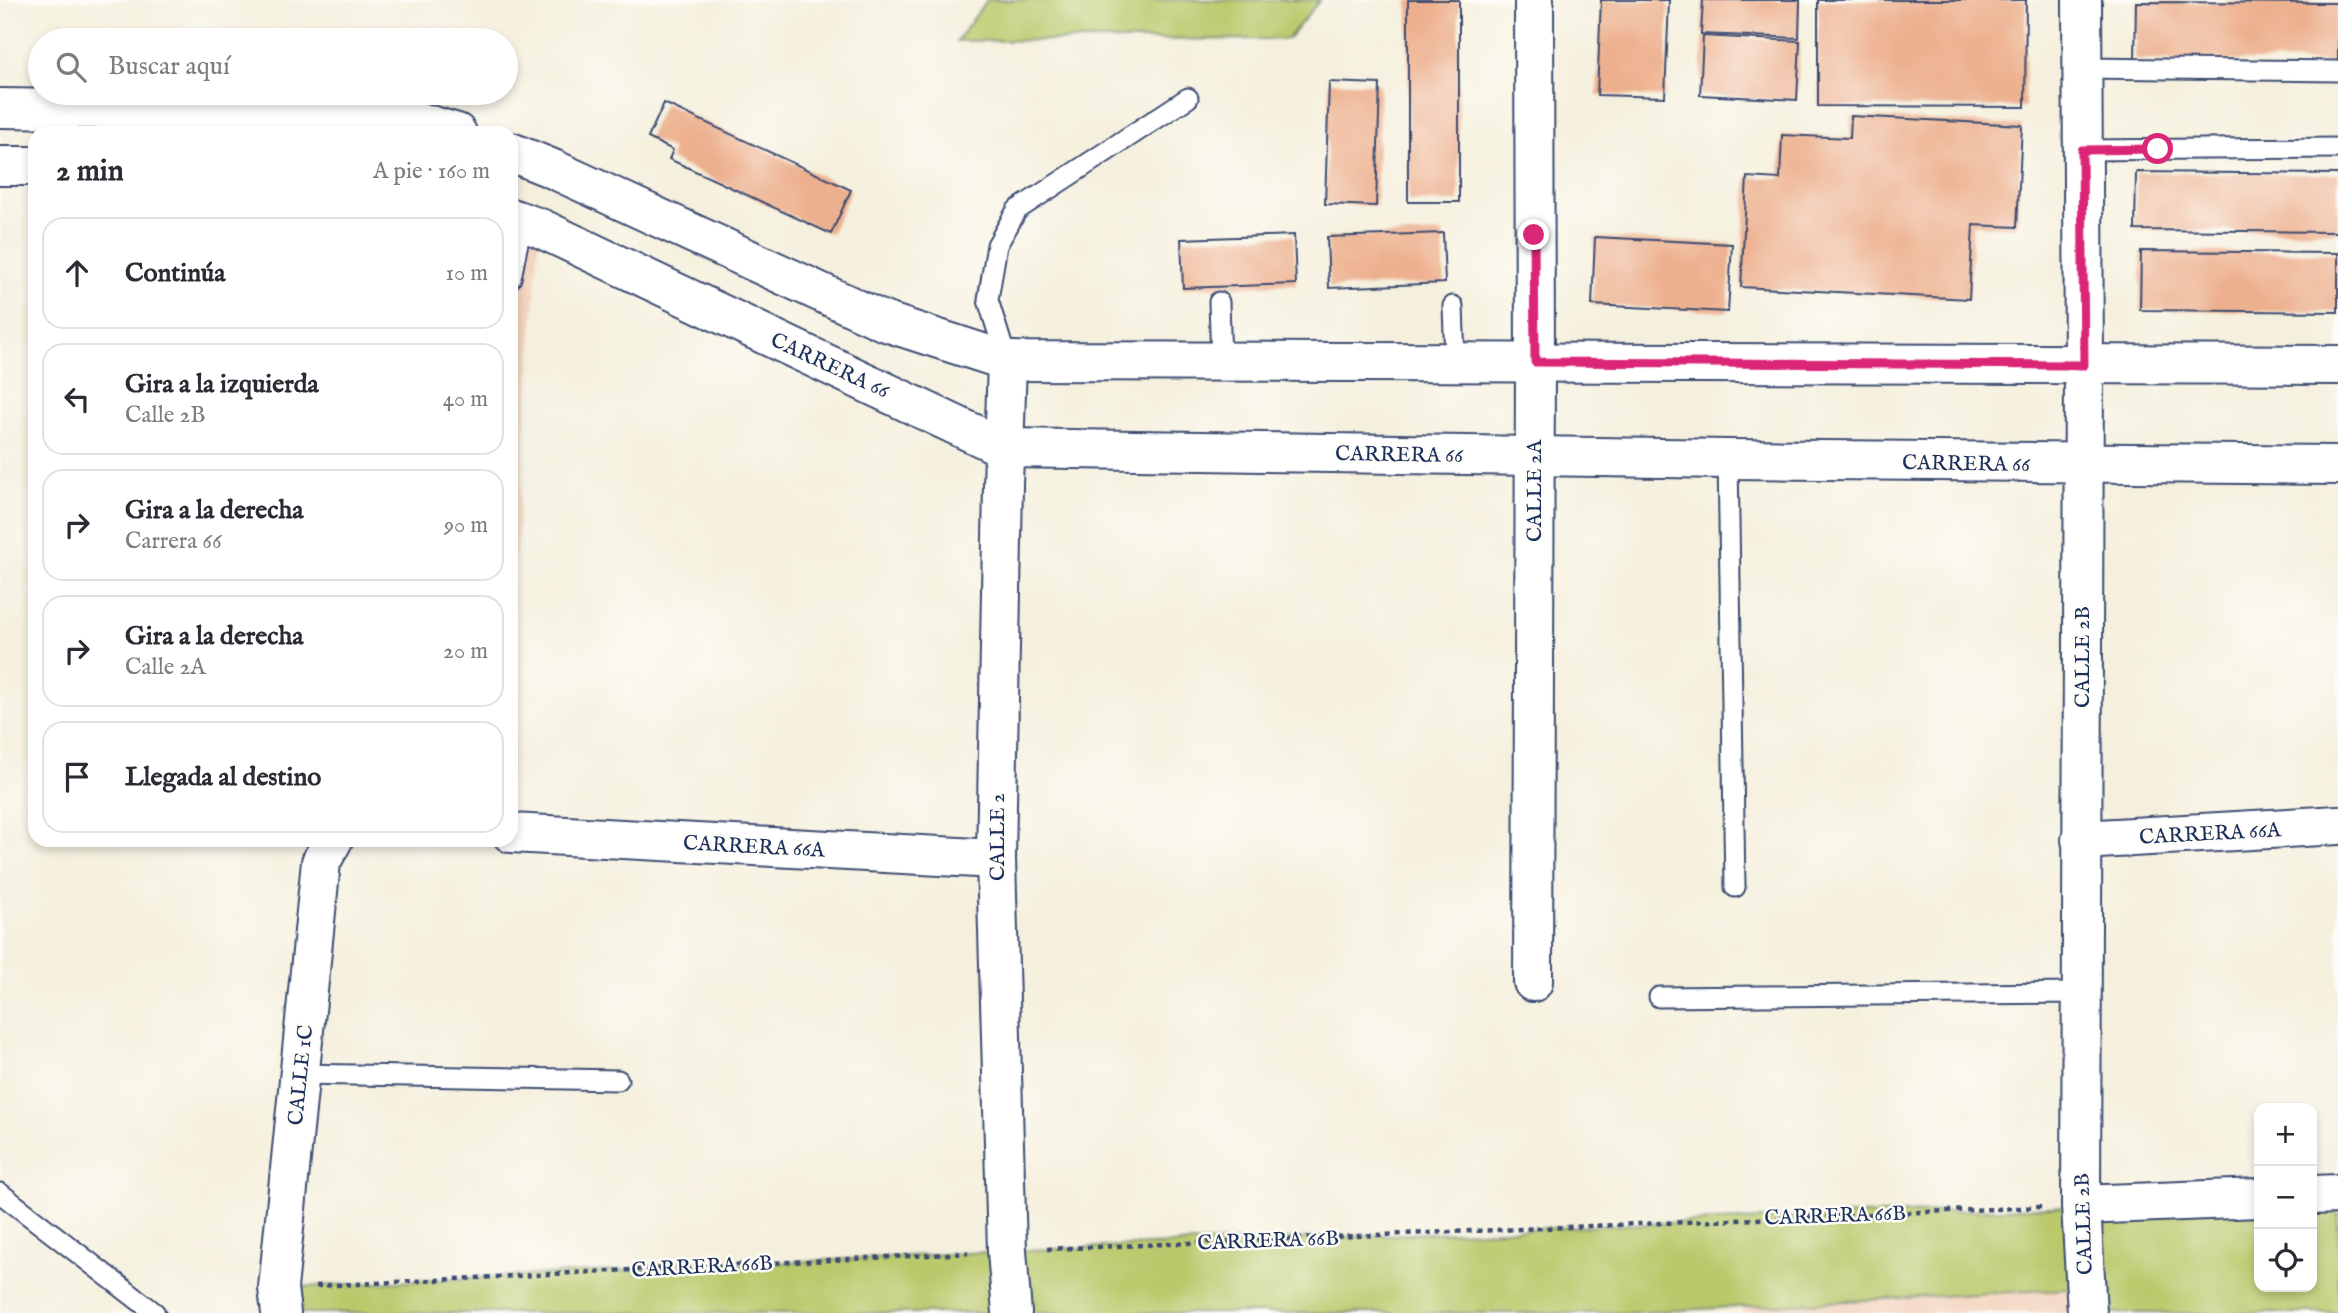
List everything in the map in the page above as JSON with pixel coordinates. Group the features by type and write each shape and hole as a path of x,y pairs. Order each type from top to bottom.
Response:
{"street":[{"name":"CALLE 2A","path":"1533,982 1534,0"},
{"name":"CALLE 2B","path":"2082,0 2084,365 2081,1205 2087,1313"},
{"path":"0,108 285,112 413,120 433,126"},
{"path":"518,155 883,321 1007,360 2338,365"},
{"path":"0,166 28,166"},
{"name":"CARRERA 66","path":"518,220 540,228 1004,448 2082,464 2338,465"},
{"name":"CALLE 2","path":"1007,360 996,859 1007,1251 1012,1313"},
{"name":"CARRERA 66A","path":"2081,840 2338,825"},
{"name":"CARRERA 66A","path":"518,833 996,859"},
{"name":"CALLE 1C","path":"279,1301 321,862 329,847"},
{"path":"2317,1195 2338,1194"},
{"path":"2081,1205 2254,1198"}],"lane":[{"path":"2082,68 2338,71"},
{"path":"1007,360 988,300 997,245 1017,210 1188,99"},
{"path":"2082,150 2338,148"},
{"path":"1219,302 1221,360"},
{"path":"1453,306 1455,360"},
{"path":"1728,459 1735,887"},
{"path":"1658,997 2081,993"},
{"path":"300,1074 618,1080"},
{"path":"0,1193 155,1313"}],"path":[{"name":"CARRERA 66B","path":"279,1301 1007,1251 2081,1205"}],"shaded area":[{"path":"518,220 540,228 518,529"},
{"path":"2085,1288 2087,1313 1744,1313 1743,1306"}],"green space":[{"path":"987,0 1320,0 1288,39 957,41"},
{"path":"2338,1194 2338,1313 2087,1313 2085,1288 1627,1313 281,1313 278,1288 1007,1251 2254,1198 2254,1292 2317,1292 2317,1195"}],"building":[{"path":"1408,0 1459,0 1459,202 1408,202"},
{"path":"1601,0 1669,0 1665,97 1597,95"},
{"path":"1703,0 1800,0 1799,38 1701,34"},
{"path":"1818,0 2026,0 2025,107 1818,106"},
{"path":"2136,2 2338,3 2338,62 2135,60"},
{"path":"1703,36 1800,41 1797,100 1700,95"},
{"path":"1329,82 1380,84 1376,206 1325,204"},
{"path":"664,103 851,190 831,234 669,159 673,150 648,138"},
{"path":"1851,116 2022,125 2017,227 1973,225 1969,299 1741,287 1747,177 1780,179 1782,135 1850,138"},
{"path":"2136,172 2338,174 2338,232 2135,230"},
{"path":"1443,233 1445,283 1329,288 1327,237"},
{"path":"1294,235 1296,284 1183,288 1181,239"},
{"path":"1595,237 1732,244 1728,312 1592,305"},
{"path":"2141,251 2338,253 2338,312 2140,310"}],"route":[{"path":"1534,235 1535,362 2084,365 2082,150 2158,149"}]}
